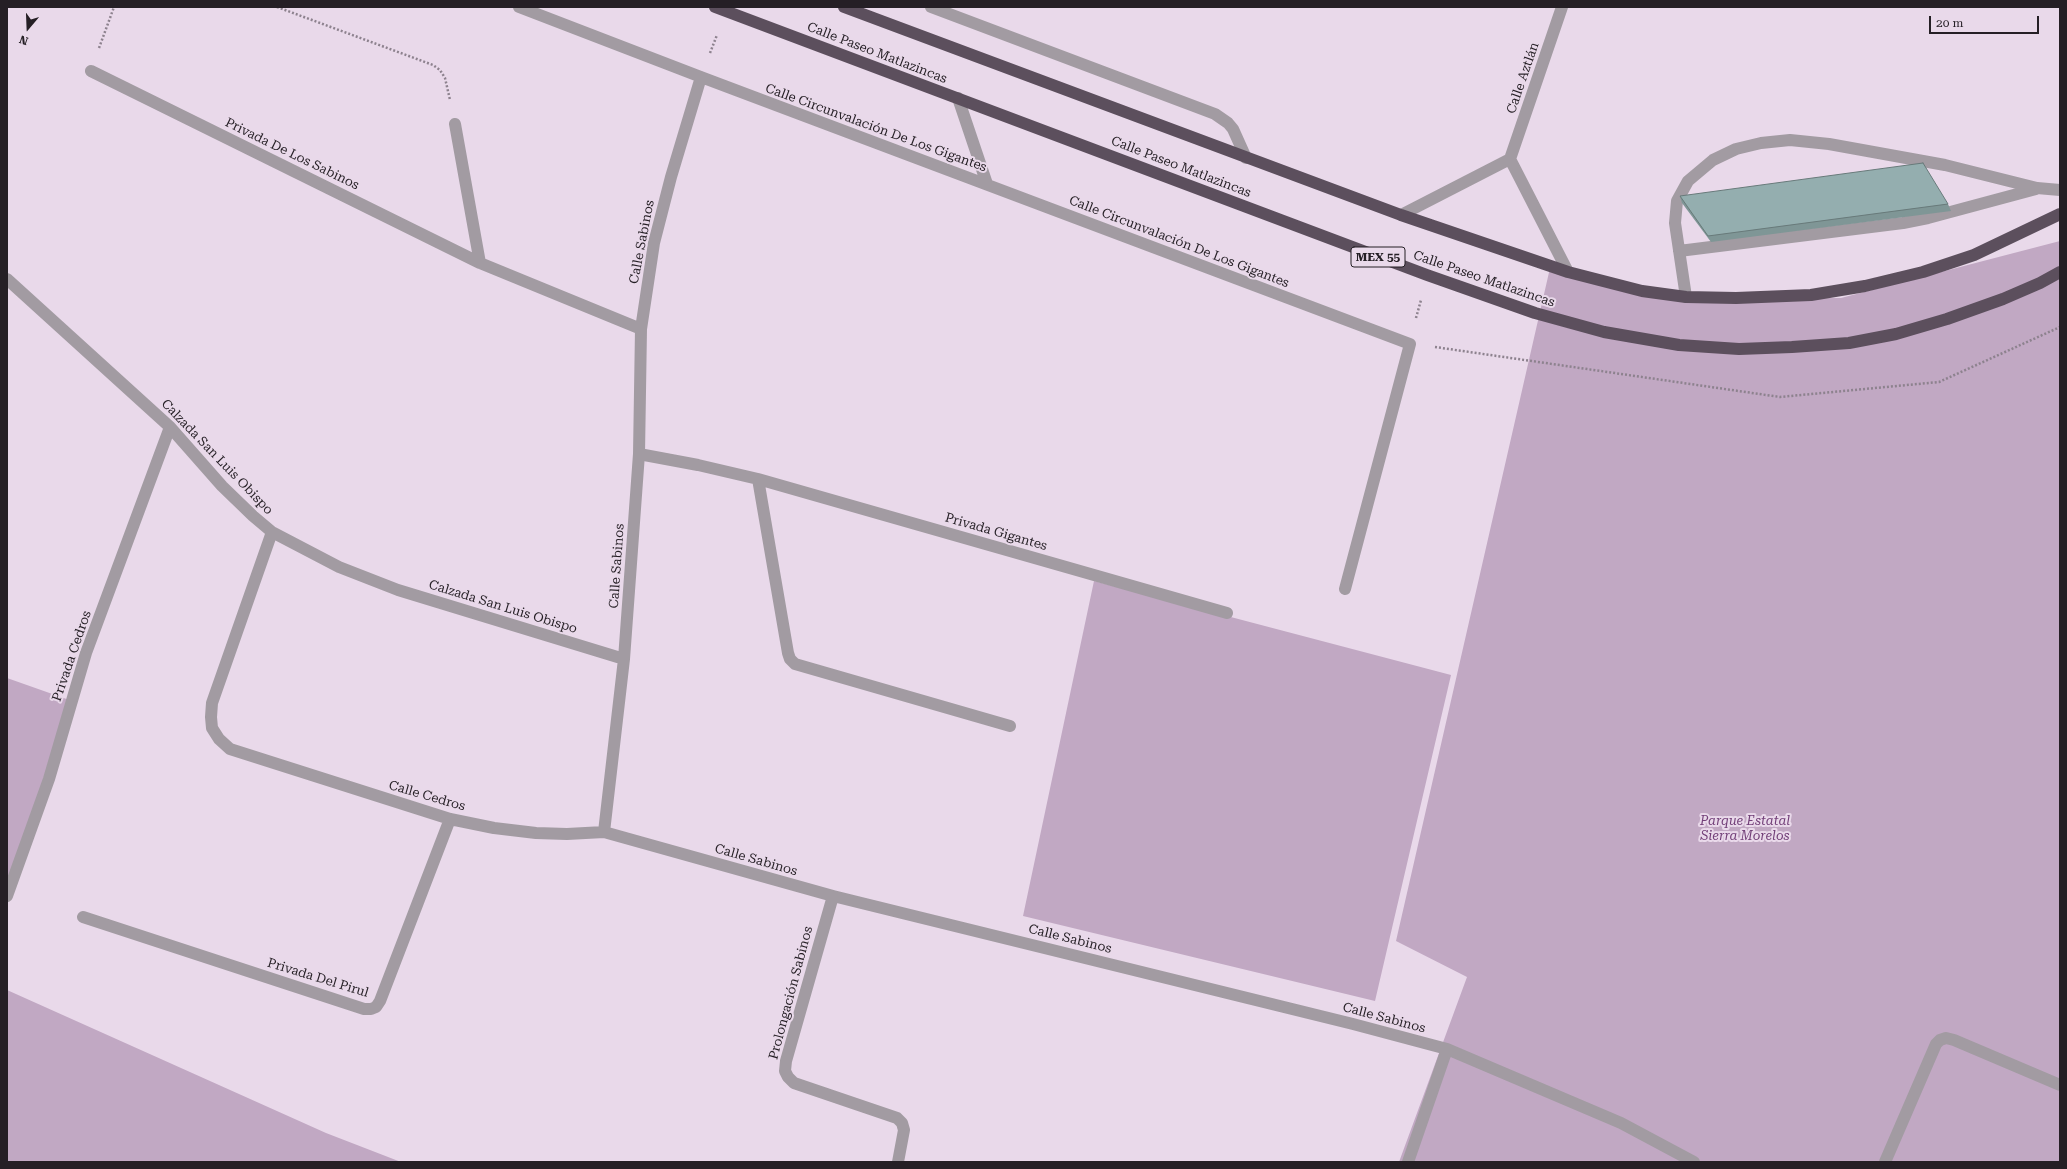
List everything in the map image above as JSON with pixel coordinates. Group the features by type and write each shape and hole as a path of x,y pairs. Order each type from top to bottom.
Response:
{"highway":[{"name":"Calle Paseo Matlazincas","path":"715,7 1427,275 1535,313 1604,332 1679,345 1739,348 1792,348 1849,342 1896,334 1947,320 2040,283 2060,272"},
{"path":"844,7 1401,215 1568,272 1621,287 1686,298 1811,295 1865,286 1923,272 1974,255 2060,214"}],"street":[{"name":"Calle Circunvalación De Los Gigantes","path":"519,7 1410,344"},
{"path":"931,7 1214,114 1228,123 1233,129 1246,158"},
{"name":"Calle Aztlán","path":"1510,159 1562,7"},
{"name":"Privada De Los Sabinos","path":"92,71 480,263 641,329"},
{"name":"Calle Sabinos","path":"701,77 671,177 654,243 641,329 639,371 639,454 624,660 604,832 832,896 1345,1022 1447,1049 1621,1122 1694,1162"},
{"path":"958,98 987,184"},
{"path":"455,124 480,263"},
{"path":"1686,298 1675,211 1681,191 1688,181 1713,160 1736,149 1761,143 1790,140 1873,151 1945,165 2037,188 2060,190"},
{"path":"1401,215 1510,159 1568,272"},
{"path":"1679,251 1904,223 2037,188"},
{"name":"Calzada San Luis Obispo","path":"7,279 170,427 222,486 272,532 339,567 398,590 624,660"},
{"path":"1345,589 1410,344"},
{"name":"Privada Cedros","path":"7,896 49,778 86,653 170,427"},
{"name":"Privada Gigantes","path":"639,454 698,465 758,479 1227,613"},
{"path":"758,479 788,653 790,659 795,664 1010,726"},
{"name":"Calle Cedros","path":"272,532 212,703 212,728 219,739 230,749 247,756 450,819 494,828 536,833 567,834 604,832"},
{"name":"Privada Del Pirul","path":"83,917 371,1010 376,1007 380,1001 450,819"},
{"name":"Prolongación Sabinos","path":"832,896 786,1061 785,1071 794,1083 897,1118 902,1123 904,1130 898,1162"},
{"path":"1885,1162 1936,1044 1940,1040 1946,1038 1954,1040 2060,1085"},
{"path":"1408,1162 1447,1049"}],"path":[{"path":"92,71 114,7"},
{"path":"277,7 433,65 440,70 445,78 455,124"},
{"path":"701,77 726,12"},
{"path":"1410,344 1427,275"}],"green space":[{"name":"Parque Estatal Sierra Morelos","path":"2060,241 2060,1162 1399,1162 1467,977 1396,941 1550,268 1701,299 1841,298"},
{"path":"1094,581 1451,675 1375,1001 1023,916"},
{"path":"7,678 75,702 7,885"},
{"path":"7,990 326,1133 401,1162 7,1162"}],"building":[{"path":"1923,163 1948,204 1708,236 1680,196"}]}
